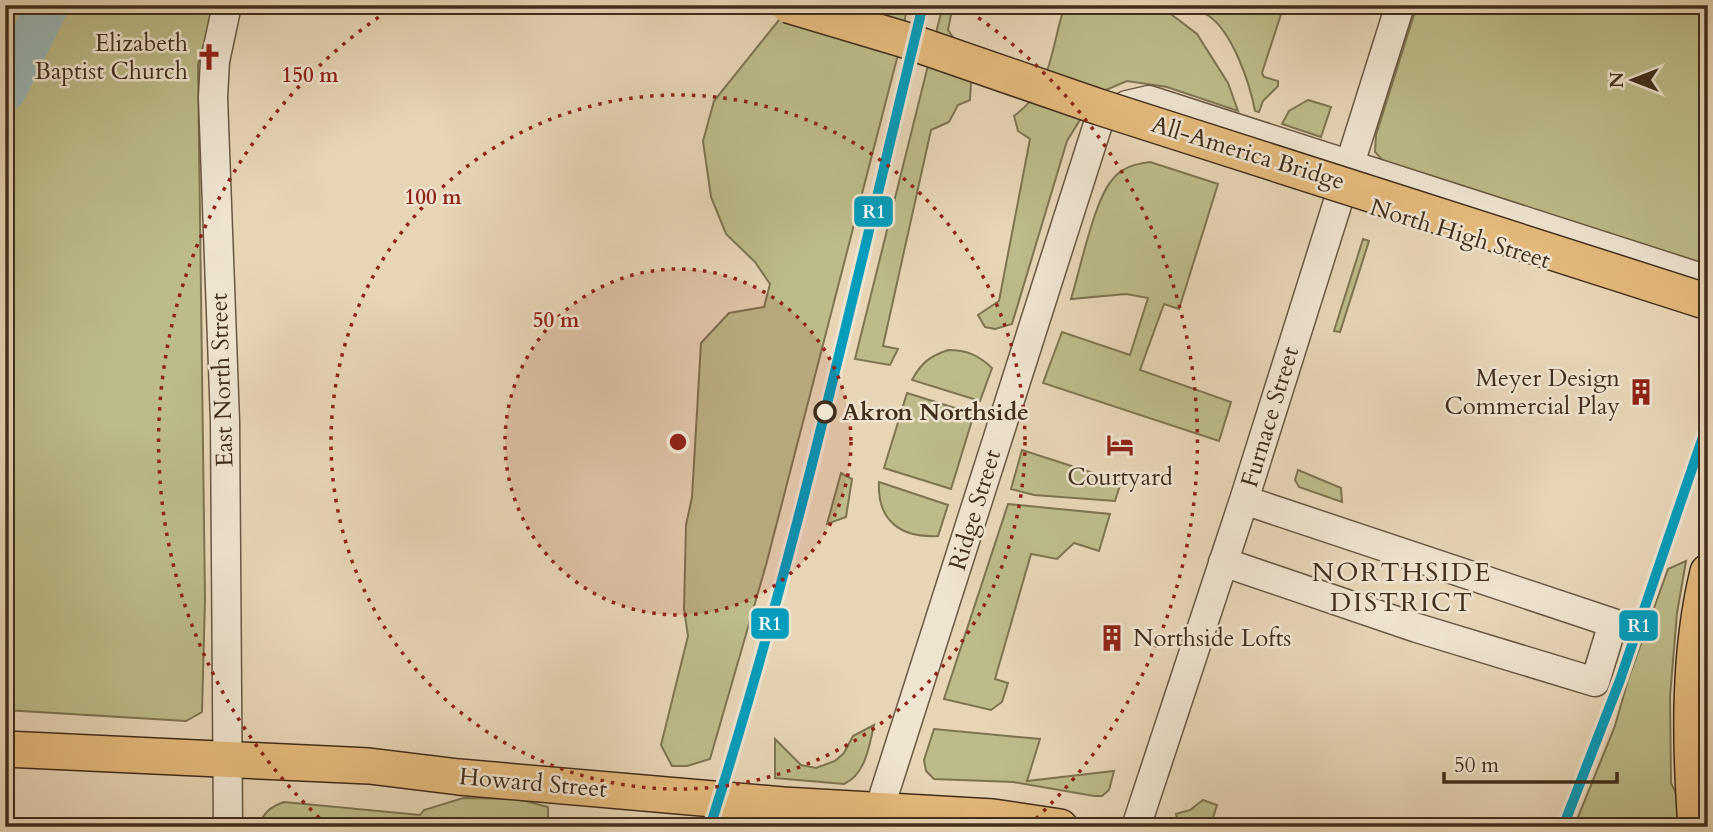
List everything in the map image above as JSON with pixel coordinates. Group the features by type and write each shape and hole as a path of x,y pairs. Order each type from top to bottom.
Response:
{"main road":[{"name":"All-America Bridge","path":"788,5 902,39 1099,107 1708,302"},
{"path":"1696,827 1692,739 1694,667 1708,572"},
{"name":"Howard Street","path":"5,749 226,757 369,766 458,777 993,817 1060,827"}],"street":[{"name":"East North Street","path":"227,5 215,61 213,97 225,421 228,827"},
{"name":"Furnace Street","path":"1136,827 1244,500 1400,5"},
{"name":"North High Street","path":"1708,280 1149,100 1127,105 1143,131 1338,197 1704,310 1708,308"},
{"name":"Ridge Street","path":"879,810 1099,121 1127,105"},
{"path":"1223,562 1417,628 1595,682 1613,623 1244,500"}],"shaded area":[{"path":"5,5 215,5 198,65 205,599 202,712 186,721 5,710"},
{"path":"791,5 907,5 902,39 766,565 710,759 687,766 672,766 661,745 688,636 684,609 686,525 692,497 701,343 729,313 764,307 770,284 755,262 726,234 711,197 703,141 714,101"},
{"path":"943,5 953,5 948,30 972,64 970,100 958,105 949,122 931,130 883,346 898,349 890,365 855,359"},
{"path":"1065,5 1159,5 1197,34 1228,83 1238,111 1167,87 1127,81 1096,94 1067,141 1012,324 995,329 985,327 978,315 999,301 1030,139 1018,131 1014,116 1027,105 1044,79"},
{"path":"1183,5 1284,5 1262,73 1264,77 1278,81 1278,86 1263,101 1259,112 1255,111 1245,74 1226,34 1209,16"},
{"path":"1417,5 1708,5 1708,265 1384,162 1375,152 1376,135"},
{"path":"1308,100 1331,107 1321,137 1282,124 1289,111"},
{"path":"1150,162 1218,184 1179,309 1164,304 1140,370 1231,402 1219,441 1043,383 1062,332 1130,355 1148,298 1126,294 1071,299 1093,219 1105,190 1124,169"},
{"path":"1363,239 1369,241 1340,332 1334,331"},
{"path":"948,350 972,354 992,368 980,401 912,380 927,361"},
{"path":"907,393 974,414 951,489 884,468"},
{"path":"1022,450 1121,482 1115,501 1034,495 1011,489"},
{"path":"1298,470 1341,488 1342,502 1299,487 1295,480"},
{"path":"841,473 852,479 846,517 827,524"},
{"path":"879,482 948,505 938,536 913,534 894,524 882,507"},
{"path":"1008,504 1110,514 1099,551 1074,543 1057,559 1031,554 995,679 1008,683 1002,702 991,710 944,699"},
{"path":"1686,561 1677,613 1670,697 1671,783 1679,800 1681,827 1574,827 1615,726 1628,680 1668,569"},
{"path":"874,725 862,766 857,774 844,784 775,778 775,739 801,765 816,768 835,761 844,753 853,736"},
{"path":"934,729 1040,739 1027,781 1114,771 1109,790 1102,796 1094,796 1013,782 934,779 926,771 924,760"},
{"path":"463,798 518,799 548,807 548,827 258,827 268,811 284,802 420,815 424,810"},
{"path":"1203,800 1217,805 1210,827 1193,827 1177,818 1176,814 1190,810"}],"waterway":[{"path":"5,91 48,5"}],"transit line":[{"name":"R1","path":"710,827 798,521 923,5"},
{"name":"R1","path":"1563,827 1620,680 1708,422"}],"place":[{"name":"Elizabeth Baptist Church","path":"209,57"},
{"name":"Meyer Design Commercial Play","path":"1641,392"},
{"name":"Akron Northside","path":"825,412"},
{"name":"Courtyard","path":"1120,445"},
{"name":"Northside Lofts","path":"1112,638"}],"district":[{"name":"NORTHSIDE DISTRICT","path":"1402,587"}]}
